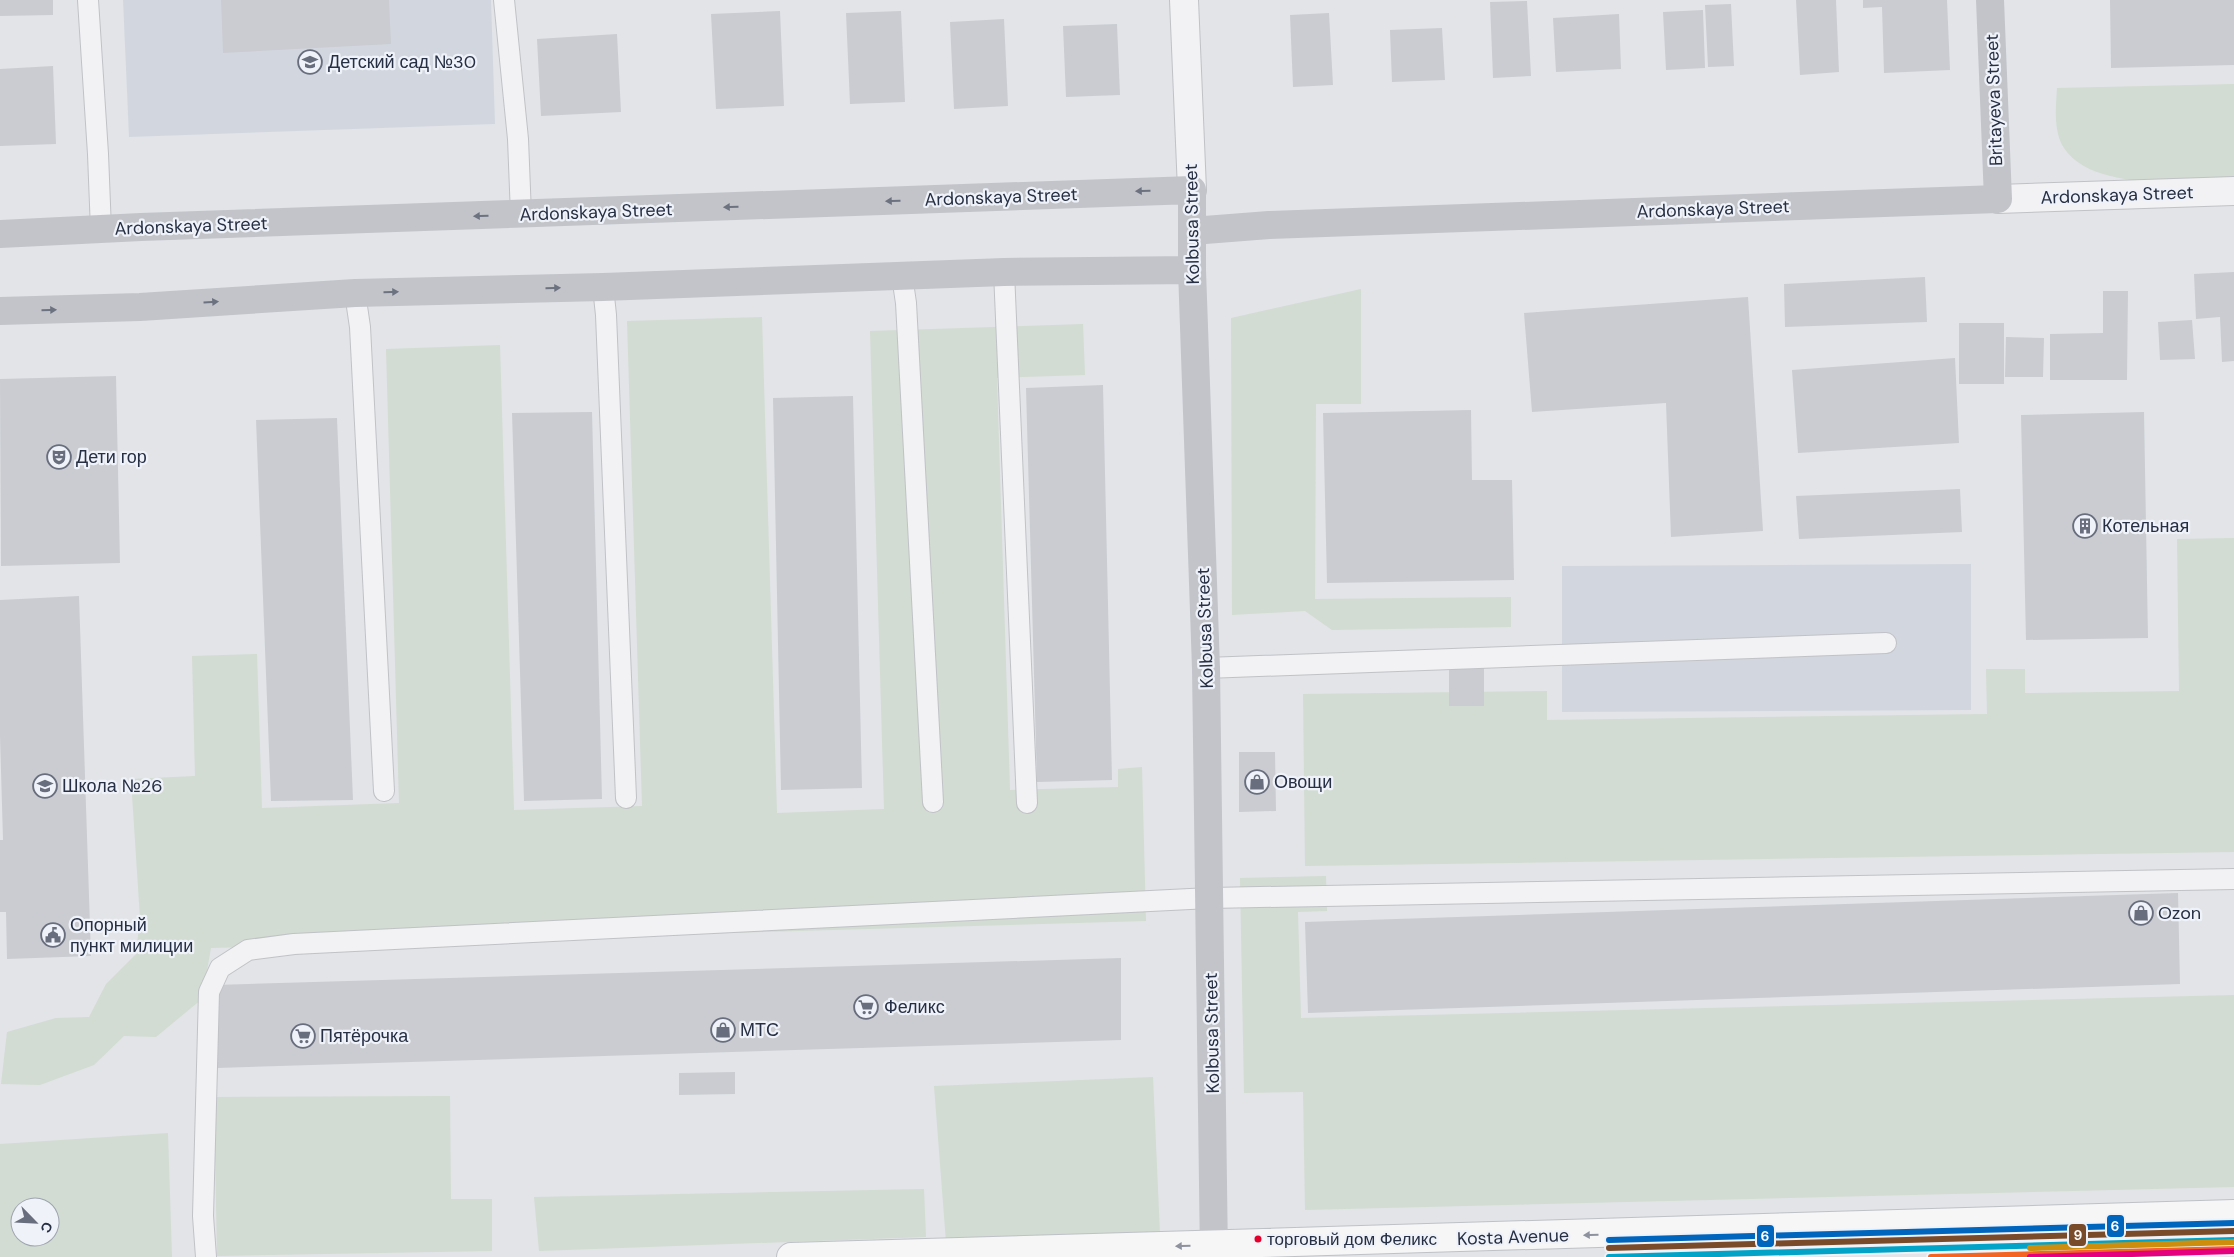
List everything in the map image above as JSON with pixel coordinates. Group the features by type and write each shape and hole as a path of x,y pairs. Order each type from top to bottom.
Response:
{"main road":[{"name":"Kosta Avenue","path":"791,1257 1214,1251 2234,1214"}],"street":[{"name":"Kolbusa Street","path":"1184,0 1192,190 1192,270 1206,668 1214,1251"},
{"name":"Britayeva Street","path":"1990,0 1998,199"},
{"name":"Ardonskaya Street","path":"0,234 1192,190"},
{"name":"Ardonskaya Street","path":"1192,232 1269,225 2234,192"},
{"path":"0,312 140,307 355,293 603,287 1004,272 1192,270"}],"lane":[{"path":"88,0 101,230"},
{"path":"504,0 518,139 521,215"},
{"path":"1004,272 1027,803"},
{"path":"902,276 906,313 933,802"},
{"path":"603,287 606,315 626,798"},
{"path":"355,293 360,327 384,791"},
{"path":"1206,668 1886,643"},
{"path":"206,1257 203,1216 208,992 220,968 248,950 294,944 1210,898 2234,879"}],"shaded area":[{"name":"Детский сад №30","path":"123,0 491,0 495,124 129,137"},
{"path":"2234,84 2234,181 2167,182 2118,178 2096,172 2078,162 2064,148 2060,141 2056,119 2057,88"},
{"path":"1361,289 1361,404 1316,404 1315,599 1511,597 1511,627 1332,630 1305,611 1232,615 1231,318"},
{"path":"762,317 777,813 884,809 870,331 1083,324 1085,375 997,378 1010,790 1118,787 1118,769 1142,767 1146,921 211,948 202,999 156,1037 124,1036 94,1065 40,1085 1,1084 7,1032 56,1018 89,1017 106,984 136,954 140,918 131,779 195,776 192,656 257,654 262,808 399,803 386,349 500,345 514,810 642,806 627,321"},
{"path":"2234,538 2234,852 1305,866 1303,694 1547,691 1547,720 1987,714 1986,669 2025,669 2025,693 2179,691 2177,539"},
{"path":"1971,564 1971,710 1562,712 1562,566"},
{"path":"1326,876 1327,911 1298,912 1301,1018 2234,995 2234,1187 1305,1210 1303,1092 1244,1093 1240,878"},
{"path":"1153,1077 1160,1234 946,1242 934,1086"},
{"path":"450,1096 451,1199 492,1199 492,1251 217,1256 214,1097"},
{"path":"168,1133 172,1257 0,1257 0,1144"},
{"path":"924,1189 926,1237 539,1251 534,1197"}],"building":[{"path":"0,0 53,0 53,15 0,16"},
{"path":"221,0 389,0 391,44 223,53"},
{"path":"1796,0 1836,0 1839,72 1800,75"},
{"path":"1863,0 1947,0 1950,70 1884,73 1882,7 1863,8"},
{"path":"2110,0 2234,0 2234,65 2111,68"},
{"path":"1527,1 1531,76 1493,78 1490,2"},
{"path":"1731,4 1734,66 1708,67 1705,5"},
{"path":"1703,10 1705,68 1666,70 1663,12"},
{"path":"780,11 784,106 716,109 711,14"},
{"path":"901,11 905,102 850,104 846,13"},
{"path":"1329,13 1333,85 1293,87 1290,15"},
{"path":"1619,14 1621,69 1556,72 1553,18"},
{"path":"1004,19 1008,106 954,109 950,22"},
{"path":"1117,24 1120,95 1066,97 1063,26"},
{"path":"1442,28 1445,80 1392,82 1390,30"},
{"path":"617,34 621,112 541,116 537,39"},
{"path":"53,66 56,144 0,146 0,69"},
{"path":"2234,272 2234,361 2222,362 2220,317 2196,319 2194,274"},
{"path":"1925,277 1927,322 1785,327 1784,284"},
{"path":"2103,291 2128,291 2127,380 2050,380 2050,334 2103,333"},
{"path":"1748,297 1763,531 1671,537 1666,403 1532,412 1524,313"},
{"path":"2192,320 2195,359 2160,360 2158,322"},
{"path":"1959,323 2004,323 2004,384 1959,384"},
{"path":"2006,337 2044,338 2043,377 2005,377"},
{"path":"1955,358 1959,443 1798,453 1792,370"},
{"name":"Дети гор","path":"116,376 120,563 1,566 0,379"},
{"path":"1103,385 1112,780 1037,782 1026,388"},
{"path":"853,396 862,788 781,790 773,398"},
{"path":"1471,410 1472,480 1512,480 1514,580 1327,583 1323,413"},
{"path":"592,412 602,799 524,801 512,413"},
{"name":"Котельная","path":"2144,412 2148,638 2026,640 2021,415"},
{"path":"337,418 353,800 271,801 256,420"},
{"path":"1960,489 1962,532 1799,539 1796,496"},
{"name":"Школа №26","path":"79,596 91,956 7,959 6,912 0,912 0,840 3,840 0,736 0,600"},
{"path":"1484,667 1484,706 1449,706 1449,668"},
{"name":"Овощи","path":"1239,752 1275,752 1276,811 1239,812"},
{"path":"2178,893 2180,984 1308,1013 1305,922"},
{"path":"1121,958 1121,1040 217,1068 215,985"},
{"path":"735,1072 735,1094 679,1095 679,1073"}],"transit line":[{"name":"6","path":"1609,1240 2234,1223"},
{"name":"9","path":"1609,1248 2234,1231"},
{"path":"1609,1257 2234,1240"},
{"path":"2030,1248 2234,1242"},
{"path":"1931,1257 2234,1249"},
{"path":"2030,1257 2234,1251"}],"place":[{"name":"Детский сад №30","path":"310,62"},
{"name":"Дети гор","path":"59,457"},
{"name":"Котельная","path":"2085,526"},
{"name":"Овощи","path":"1257,782"},
{"name":"Школа №26","path":"45,786"},
{"name":"Ozon","path":"2141,913"},
{"name":"Опорный пункт милиции","path":"53,935"},
{"name":"Феликс","path":"866,1007"},
{"name":"МТС","path":"723,1030"},
{"name":"Пятёрочка","path":"303,1036"},
{"name":"торговый дом Феликс","path":"1258,1239"}]}
